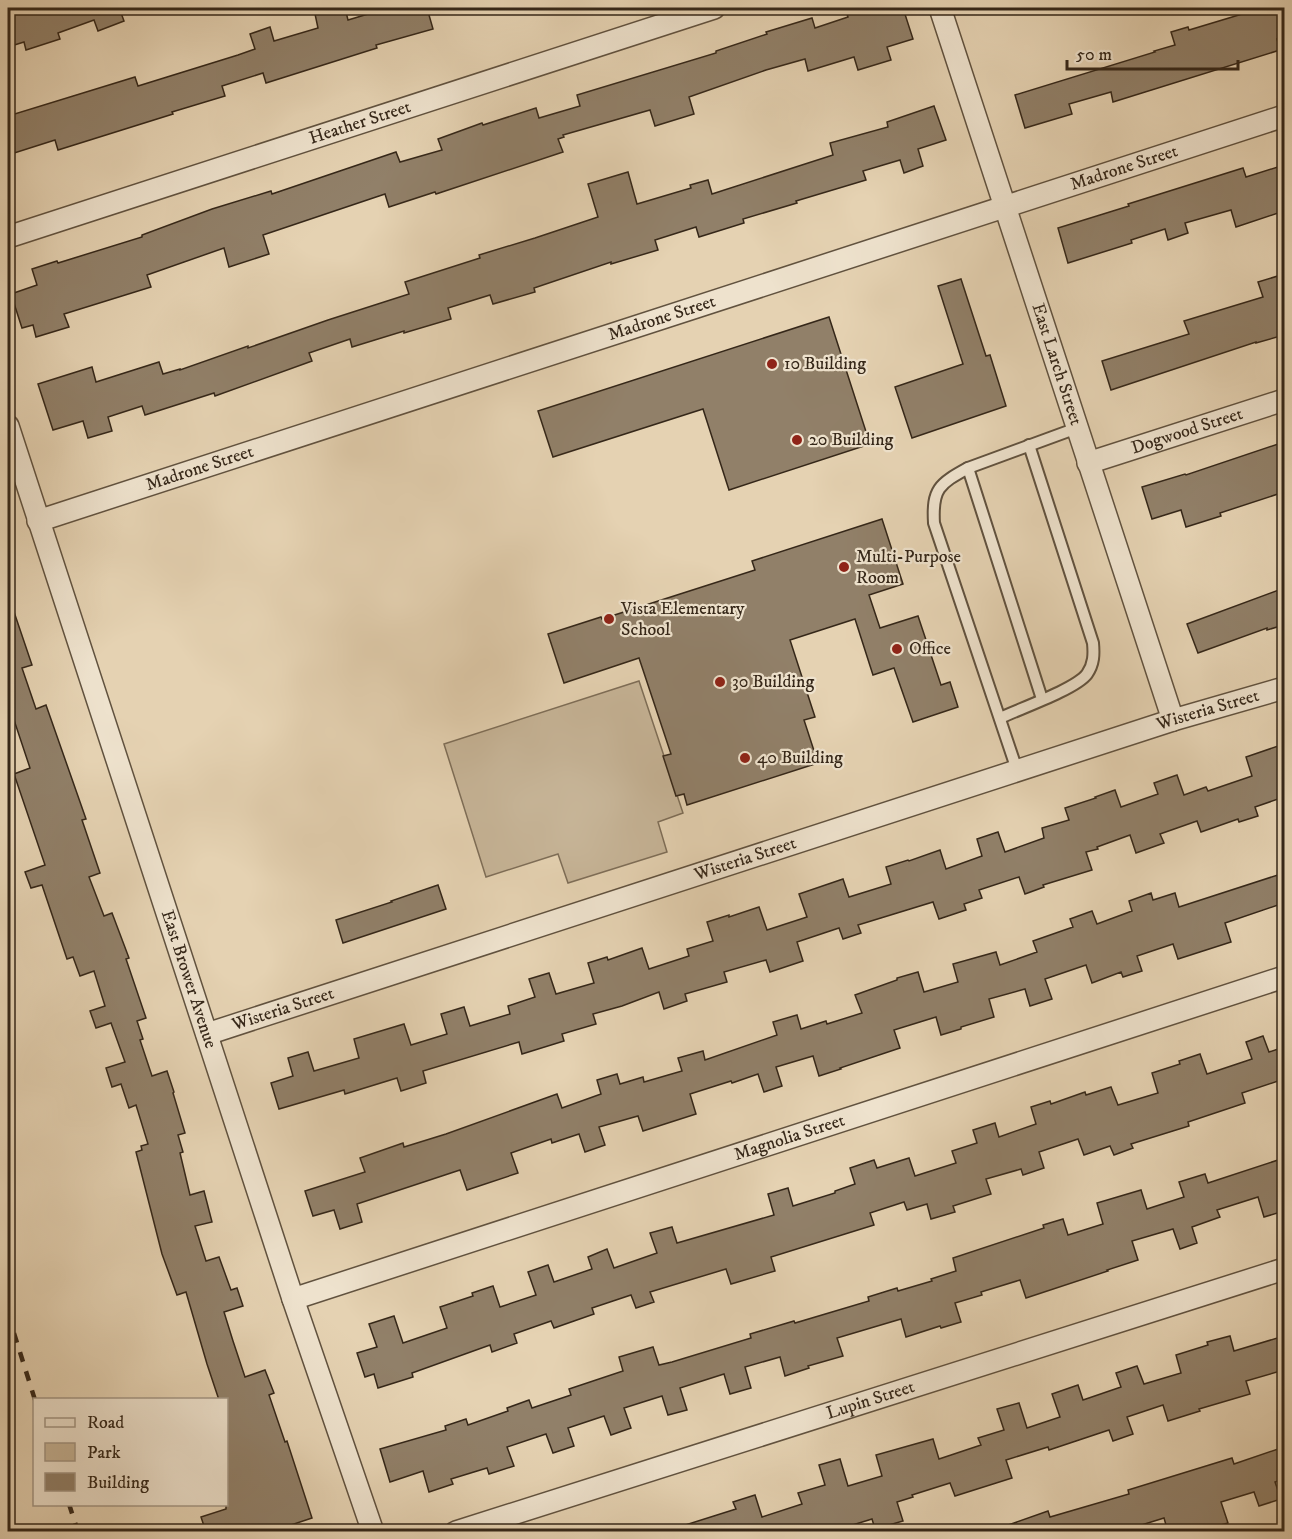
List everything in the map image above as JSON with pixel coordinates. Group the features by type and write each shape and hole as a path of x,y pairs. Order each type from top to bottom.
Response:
{"street":[{"name":"Heather Street","path":"8,237 714,8"},
{"name":"East Larch Street","path":"940,8 1173,720"},
{"name":"Madrone Street","path":"38,521 1284,116"},
{"name":"Dogwood Street","path":"1088,463 1284,400"},
{"name":"East Brower Avenue","path":"8,426 293,1299 373,1532"},
{"name":"Wisteria Street","path":"207,1034 1017,770 1173,720 1284,688"},
{"name":"Magnolia Street","path":"293,1299 1284,977"},
{"name":"Lupin Street","path":"456,1532 1284,1269"}],"lane":[{"path":"1017,770 934,523 933,504 938,490 951,477 968,468 1077,428"},
{"path":"1000,718 1071,686 1087,674 1094,659 1093,643 1029,445"},
{"path":"968,468 1042,699"}],"green space":[{"path":"639,681 683,813 658,822 667,852 568,883 558,854 486,877 444,744"}],"building":[{"path":"8,8 121,8 124,21 98,31 94,20 58,33 60,39 26,50 24,42 8,47"},
{"path":"315,8 345,8 348,20 388,8 427,8 433,29 376,45 377,48 266,83 263,73 222,86 225,96 58,150 55,140 8,155 8,116 135,77 138,86 238,55 255,49 250,34 270,27 274,41 318,28"},
{"path":"845,8 903,8 913,39 887,47 891,60 858,70 854,57 808,71 805,59 766,70 689,97 694,114 655,126 650,110 563,135 564,137 558,139 563,152 389,207 385,194 263,235 269,254 229,267 224,248 147,275 151,287 64,314 69,327 36,337 33,325 22,328 11,294 37,285 32,269 142,237 142,235 212,209 271,191 272,194 396,152 400,162 442,150 438,139 482,123 483,125 536,108 539,118 580,106 577,95 716,53 716,51 767,34 766,32 812,18 815,28 848,17"},
{"path":"1262,8 1284,8 1284,36 1277,39 1280,50 1113,102 1111,92 1069,104 1072,114 1025,128 1015,95 1175,45 1171,32 1188,27 1189,30"},
{"path":"934,106 946,140 918,149 923,166 904,173 900,160 863,171 866,180 743,219 744,223 699,237 696,227 655,240 658,250 611,264 611,262 534,288 535,292 493,304 490,295 448,308 451,319 352,347 350,339 309,353 312,361 215,396 214,393 145,415 142,406 108,417 112,431 88,438 83,421 53,430 38,384 92,367 96,382 159,362 163,374 180,370 409,294 405,282 480,258 479,255 598,217 588,184 628,172 637,204 691,188 690,185 708,180 712,194 833,155 830,143 888,127 887,122"},
{"path":"1284,165 1284,211 1236,227 1231,210 1185,223 1188,233 1168,240 1165,229 1131,240 1132,243 1068,263 1058,228 1243,168 1246,177"},
{"path":"1281,275 1284,289 1284,335 1256,342 1111,390 1102,361 1189,334 1184,321 1263,297 1258,282"},
{"path":"961,279 986,356 990,355 1006,406 912,438 895,387 963,364 938,286"},
{"path":"829,317 870,444 729,490 703,409 553,457 538,411"},
{"path":"1284,442 1284,492 1186,527 1181,510 1152,519 1142,487 1186,475"},
{"path":"882,519 903,584 869,595 880,628 918,616 941,685 950,682 958,707 913,722 894,668 873,675 855,619 790,640 815,717 804,720 818,763 687,805 684,794 676,796 663,756 671,754 639,658 564,683 548,634 755,570 752,561"},
{"path":"1284,588 1284,625 1267,630 1267,628 1198,653 1187,624"},
{"path":"8,603 11,603 32,665 22,668 36,709 46,705 86,819 82,820 100,873 89,877 104,916 112,913 129,958 126,959 146,1018 137,1021 143,1039 140,1040 152,1076 167,1071 174,1092 185,1133 178,1135 190,1195 204,1191 212,1222 195,1226 206,1261 219,1257 231,1290 237,1288 243,1306 224,1312 233,1341 245,1377 265,1370 274,1393 269,1395 285,1442 287,1441 312,1518 270,1532 206,1532 201,1517 226,1509 228,1506 228,1398 218,1398 186,1292 177,1295 162,1254 136,1152 142,1150 141,1146 148,1144 136,1105 129,1108 121,1084 112,1087 106,1068 125,1062 111,1023 96,1028 90,1011 105,1006 94,971 80,976 73,957 67,959 42,885 31,888 25,872 45,865 14,774 30,768 8,702"},
{"path":"1284,744 1284,797 1255,807 1258,816 1239,822 1238,819 1201,832 1197,821 1160,834 1164,843 1136,853 1130,835 1086,852 1092,870 1043,885 1044,887 1025,894 1019,877 979,890 982,898 964,904 966,910 939,919 933,902 858,925 861,933 843,939 839,928 797,942 803,961 770,972 766,960 724,972 727,982 685,994 687,1001 664,1009 659,992 593,1014 596,1024 562,1034 564,1041 522,1054 519,1042 423,1071 426,1083 401,1091 397,1078 345,1094 344,1090 279,1109 271,1083 293,1076 288,1058 308,1052 314,1071 359,1058 354,1039 404,1024 411,1045 447,1034 441,1014 464,1007 470,1026 510,1014 508,1006 535,997 529,979 549,973 556,994 594,983 588,963 607,957 608,960 642,948 649,969 689,956 687,949 713,941 707,922 759,907 767,930 807,917 799,894 843,879 849,897 891,884 886,867 940,850 946,869 982,856 977,839 998,832 1005,852 1044,838 1042,828 1069,820 1065,808 1115,790 1121,807 1158,794 1154,783 1177,775 1184,795 1206,787 1208,791 1252,776 1246,757"},
{"path":"1284,873 1284,903 1225,923 1231,942 1178,959 1173,944 1137,956 1142,971 1123,977 1121,972 1092,983 1086,965 1045,979 1052,999 1030,1006 1025,989 989,999 994,1017 961,1027 961,1029 941,1035 936,1017 894,1030 900,1048 819,1076 813,1056 776,1067 782,1086 764,1092 758,1074 690,1094 696,1114 643,1131 638,1116 599,1127 605,1145 585,1152 579,1134 552,1143 551,1139 511,1153 518,1173 467,1190 460,1170 357,1204 362,1222 340,1229 334,1210 313,1216 305,1191 365,1172 360,1158 403,1143 404,1147 446,1134 557,1094 562,1108 601,1094 597,1080 617,1074 620,1084 643,1077 644,1082 682,1071 678,1058 703,1051 705,1060 777,1035 773,1022 797,1015 801,1029 862,1013 855,995 897,980 897,978 918,972 924,992 958,982 953,964 996,952 1000,965 1037,952 1033,941 1073,927 1070,919 1092,911 1097,924 1132,911 1129,901 1151,893 1153,900 1175,893 1179,907"},
{"path":"438,885 446,909 343,943 336,920"},
{"path":"1263,1036 1269,1052 1284,1047 1284,1079 1242,1093 1245,1103 1188,1122 1189,1126 1131,1144 1133,1148 1114,1155 1110,1146 1084,1155 1078,1139 1039,1152 1044,1168 1023,1175 1021,1169 986,1179 991,1194 953,1206 955,1212 931,1219 927,1204 907,1210 904,1202 870,1213 874,1225 771,1257 775,1271 731,1284 726,1269 650,1292 654,1302 636,1308 631,1295 592,1308 594,1314 554,1328 551,1321 514,1334 517,1343 492,1352 490,1345 412,1373 413,1377 378,1388 374,1374 365,1377 357,1353 377,1347 369,1324 394,1316 403,1343 447,1328 440,1307 473,1296 472,1293 493,1286 500,1307 536,1295 528,1272 548,1265 554,1282 592,1269 588,1257 607,1249 614,1268 657,1253 650,1233 672,1227 677,1243 774,1215 768,1194 788,1188 793,1206 835,1193 835,1191 855,1184 850,1168 874,1160 877,1168 909,1158 915,1176 956,1163 952,1151 977,1143 973,1130 995,1123 999,1137 1036,1124 1031,1107 1050,1101 1051,1104 1085,1092 1086,1095 1111,1087 1118,1105 1158,1093 1152,1073 1180,1064 1179,1061 1200,1054 1207,1074 1252,1059 1246,1042"},
{"path":"1284,1158 1284,1211 1264,1217 1258,1197 1217,1210 1220,1217 1192,1227 1197,1243 1180,1249 1173,1229 1132,1241 1138,1260 1108,1271 1026,1298 1020,1280 981,1292 982,1295 955,1303 961,1322 906,1337 901,1319 837,1338 843,1356 808,1366 809,1368 785,1376 780,1357 745,1367 751,1388 730,1394 724,1374 680,1388 687,1410 668,1415 662,1396 624,1408 631,1428 611,1435 604,1416 568,1428 574,1446 553,1453 546,1434 507,1447 514,1466 489,1474 487,1468 451,1479 453,1484 429,1492 423,1471 390,1482 380,1449 446,1430 445,1426 466,1419 468,1425 508,1411 507,1408 529,1400 532,1408 571,1395 569,1389 623,1371 619,1357 653,1347 659,1365 672,1362 751,1338 750,1334 869,1301 868,1297 932,1281 931,1279 956,1271 953,1258 1044,1228 1043,1225 1063,1219 1068,1235 1103,1224 1097,1203 1141,1190 1147,1209 1184,1197 1179,1182 1205,1174 1208,1183"},
{"path":"1230,1336 1234,1351 1284,1336 1284,1370 1246,1381 1250,1394 1168,1421 1163,1405 1127,1417 1133,1434 1113,1441 1109,1430 1049,1450 1048,1447 1006,1460 1012,1478 955,1496 950,1483 912,1495 913,1497 897,1502 903,1521 875,1529 872,1519 830,1532 679,1532 679,1527 736,1509 733,1502 755,1495 762,1517 802,1504 798,1493 825,1485 819,1465 840,1459 848,1486 882,1476 876,1455 933,1439 939,1459 981,1445 978,1438 1004,1430 997,1409 1019,1403 1027,1428 1060,1417 1052,1394 1078,1385 1083,1400 1121,1387 1116,1373 1137,1366 1144,1384 1181,1373 1176,1355 1208,1345 1207,1342"},
{"path":"1284,1447 1284,1479 1275,1482 1281,1499 1259,1506 1254,1492 1221,1502 1228,1523 1207,1529 1206,1526 1189,1532 1168,1532 1164,1518 1119,1532 998,1532 997,1529 1048,1511 1050,1517 1129,1494 1128,1490 1232,1458 1234,1464"}],"railway":[{"path":"8,1314 34,1398"},
{"path":"70,1506 78,1532"}],"place":[{"name":"10 Building","path":"772,364"},
{"name":"20 Building","path":"797,440"},
{"name":"Multi-Purpose Room","path":"844,567"},
{"name":"Vista Elementary School","path":"609,619"},
{"name":"Office","path":"897,649"},
{"name":"30 Building","path":"720,682"},
{"name":"40 Building","path":"745,758"}]}
